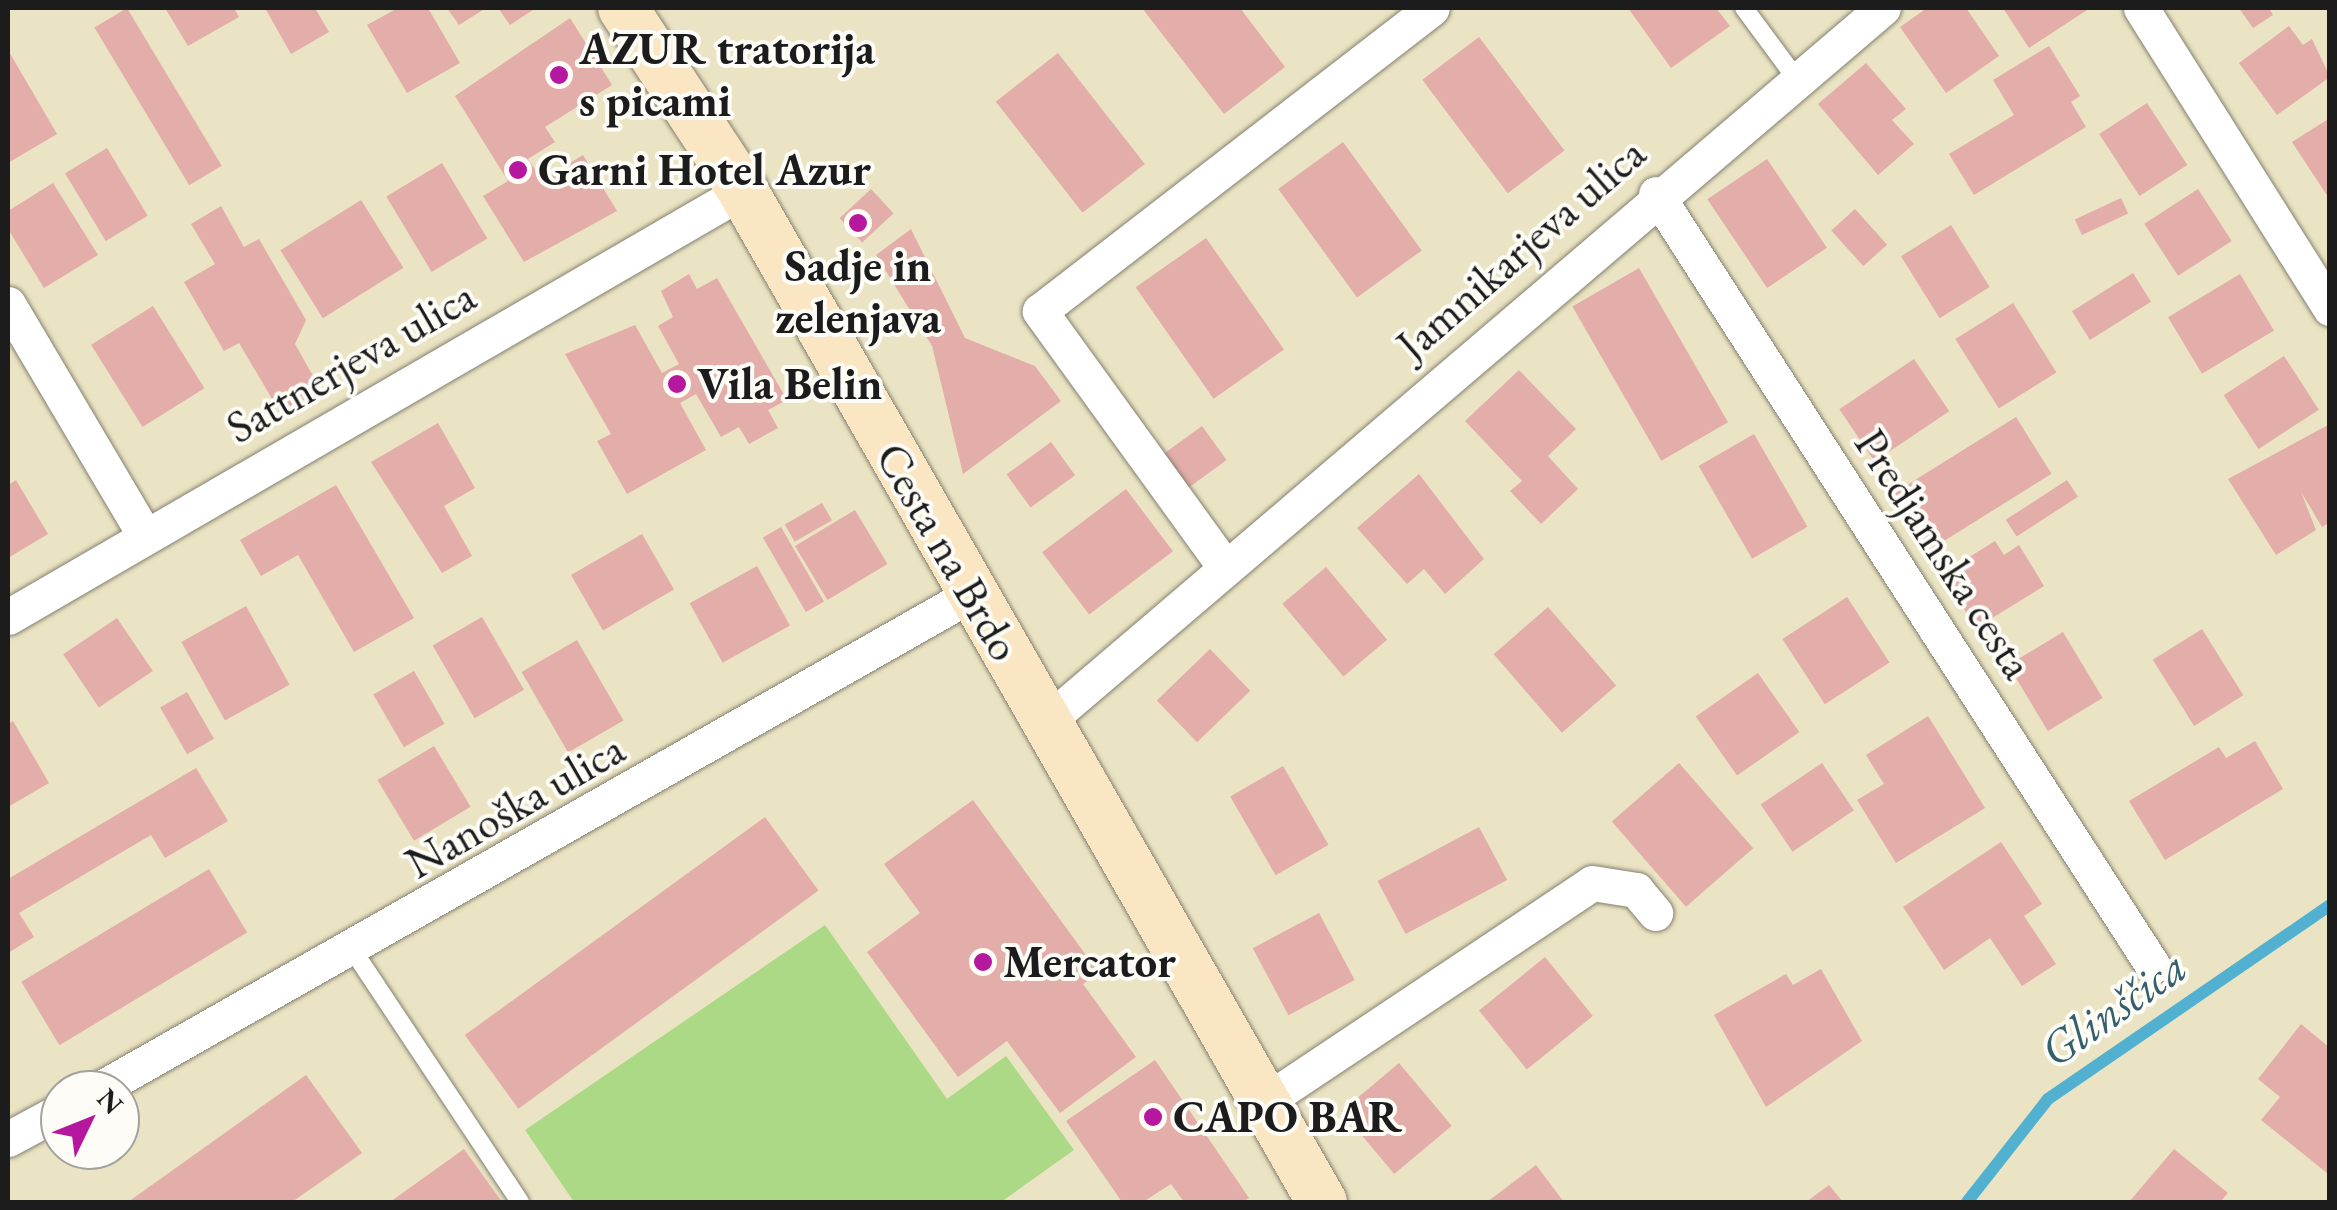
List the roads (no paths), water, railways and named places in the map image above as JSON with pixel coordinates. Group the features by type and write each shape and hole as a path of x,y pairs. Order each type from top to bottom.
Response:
{"street":[{"name":"Cesta na Brdo","path":"623,8 743,192 1322,1202"},
{"path":"1225,566 1040,310 1432,8"},
{"name":"Jamnikarjeva ulica","path":"1046,722 1656,194 1882,8"},
{"path":"2141,8 2330,308"},
{"name":"Sattnerjeva ulica","path":"8,617 743,192"},
{"name":"Predjamska cesta","path":"1656,194 2153,966"},
{"path":"8,304 145,536"},
{"name":"Nanoška ulica","path":"135,1070 354,952 972,594"},
{"path":"1264,1102 1592,883 1636,890 1655,913"},
{"path":"8,1139 40,1122"}],"lane":[{"path":"1744,8 1795,77"},
{"path":"354,952 520,1202"}],"waterway":[{"name":"Glinščica","path":"1967,1202 2048,1099 2330,905"}],"place":[{"name":"AZUR tratorija s picami","path":"559,75"},
{"name":"Garni Hotel Azur","path":"518,170"},
{"name":"Sadje in zelenjava","path":"858,223"},
{"name":"Vila Belin","path":"677,384"},
{"name":"Mercator","path":"983,962"},
{"name":"CAPO BAR","path":"1153,1117"}]}
